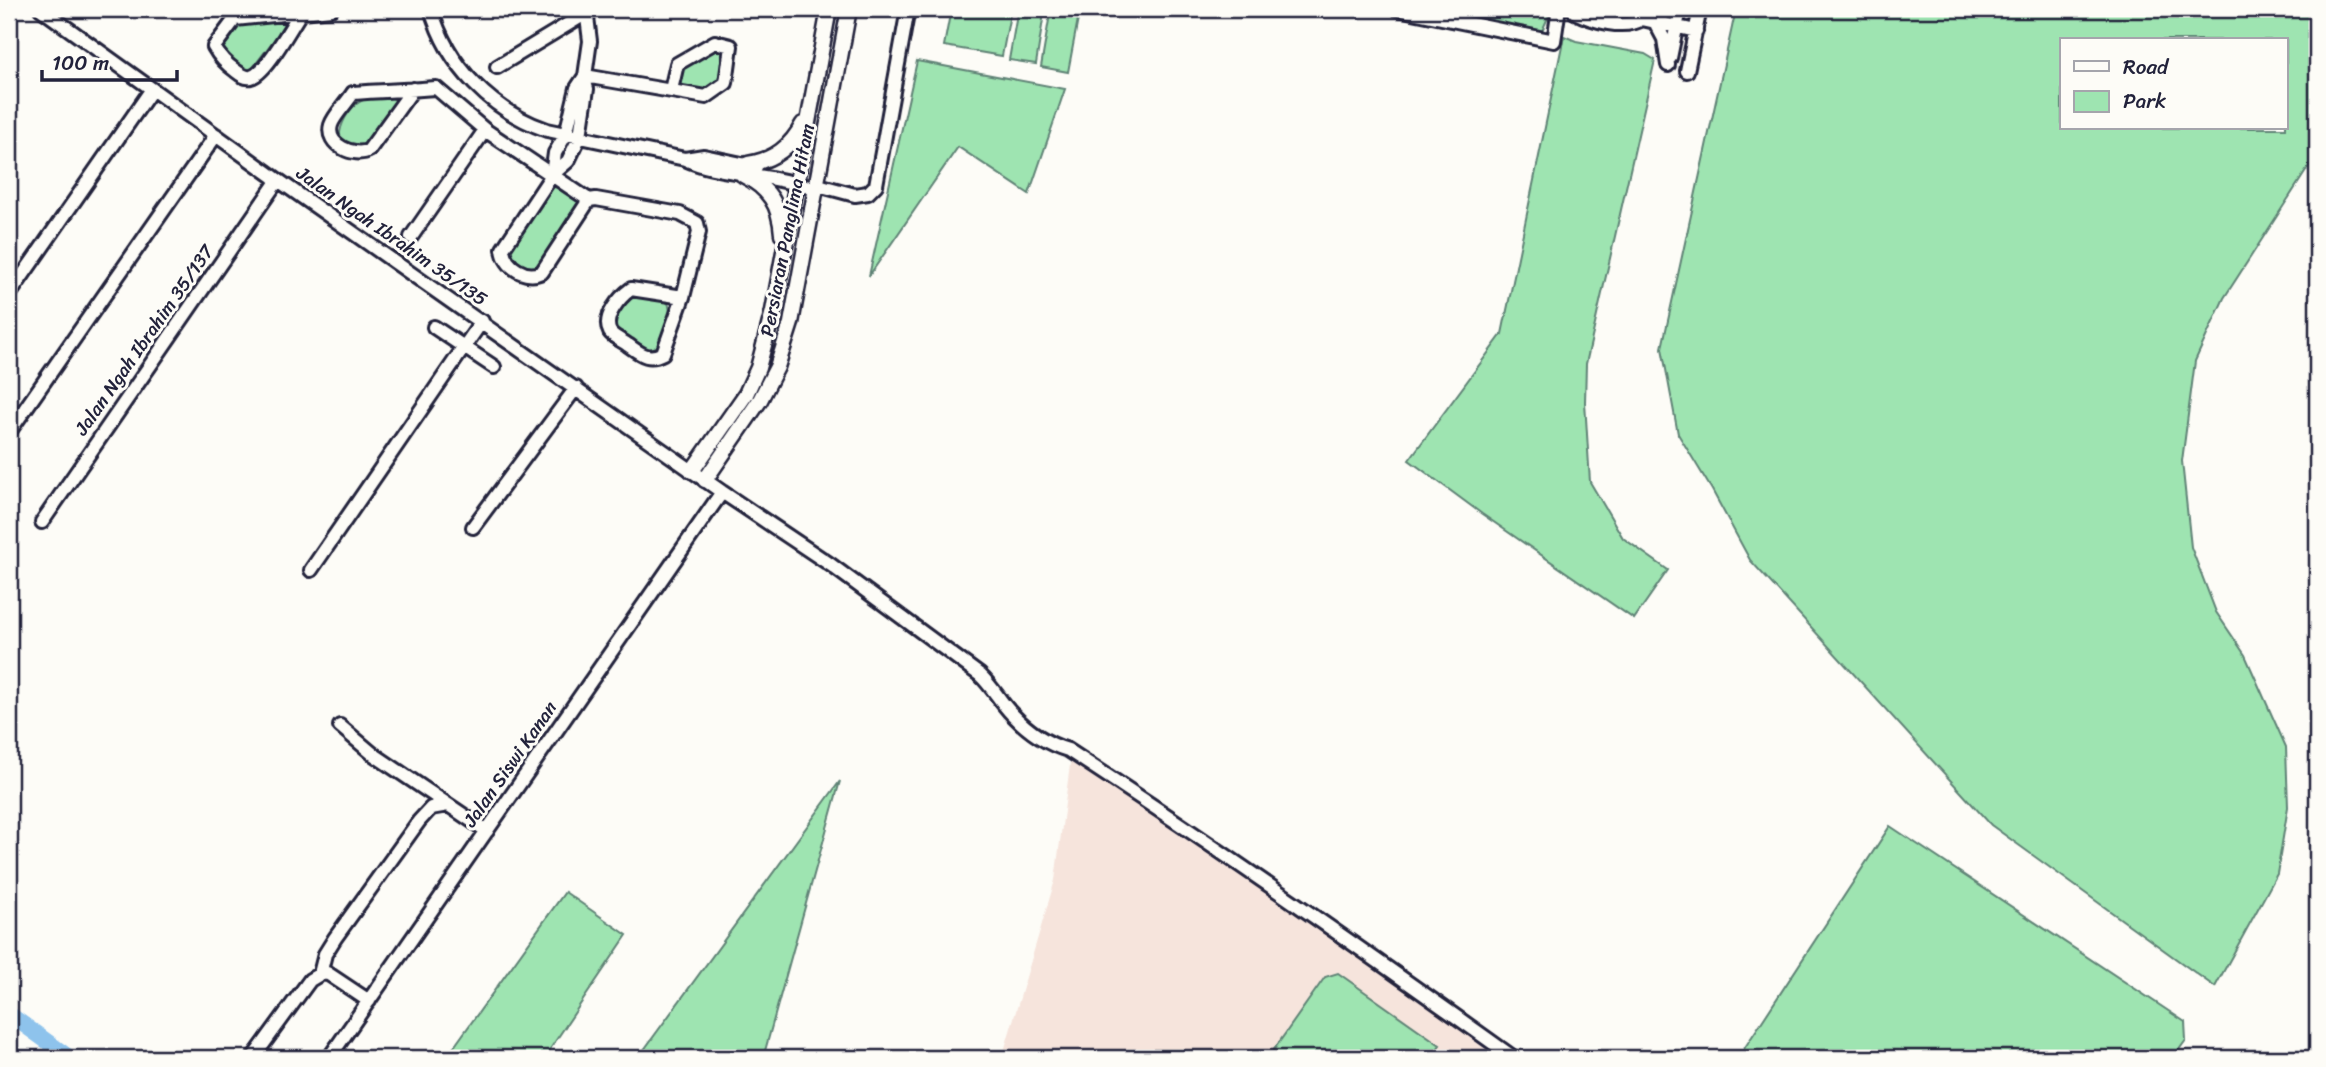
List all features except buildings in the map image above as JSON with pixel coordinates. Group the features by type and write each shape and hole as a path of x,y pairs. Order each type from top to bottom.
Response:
{"main road":[{"name":"Persiaran Panglima Hitam","path":"692,471 746,394 758,368 773,311 829,9"},
{"name":"Persiaran Panglima Hitam","path":"705,480 760,400 778,367 791,323 849,9"},
{"path":"783,256 781,218 775,200 745,169 775,156 795,138 811,106"}],"street":[{"name":"Jalan Ngah Ibrahim 35/135","path":"41,9 278,180 722,492 831,565 980,675 1026,727 1054,746 1069,750 1186,827 1514,1058"},
{"path":"301,11 268,62 252,77 244,77 222,61 214,47 234,19 301,11 331,9"},
{"path":"431,9 442,39 477,88 501,108 528,124 685,159 704,156 745,169 818,184 855,195 868,193 876,185 908,9"},
{"path":"1398,9 1554,41 1555,12 1566,16 1576,10 1606,22 1634,24 1669,9"},
{"path":"1629,9 1648,20 1664,38 1668,65 1680,9"},
{"path":"1688,71 1700,9"},
{"path":"497,67 589,10 590,41 584,78 587,89 580,136 568,161 552,175 503,249 504,257 517,270 527,275 542,272 589,200"},
{"path":"1648,20 1696,31"},
{"path":"584,78 706,97 726,83 731,46 715,42 677,64 671,90"},
{"path":"552,175 555,153 566,134 577,88 584,78"},
{"path":"413,89 369,150 354,154 335,142 331,136 331,124 353,93 413,89 436,88 485,130 589,200 680,214 697,223 699,232 683,297 663,353 653,358 645,357 609,330 608,320 611,313 622,296 631,289 683,297"},
{"path":"9,295 152,89"},
{"path":"411,237 485,130"},
{"path":"9,432 216,135"},
{"name":"Jalan Ngah Ibrahim 35/137","path":"42,522 278,180"},
{"path":"311,570 482,321"},
{"path":"434,327 494,367"},
{"path":"473,527 576,388"},
{"name":"Jalan Siswi Kanan","path":"329,1058 722,492"},
{"path":"340,726 373,754 487,831"},
{"path":"320,974 325,954 335,938 419,821 431,808 447,804"},
{"path":"253,1058 310,980 320,974 327,973 369,1002"}],"shaded area":[{"path":"1071,757 1507,1058 1002,1058 1055,880"}],"green space":[{"path":"951,9 1011,9 1002,56 944,46"},
{"path":"1018,9 1044,13 1036,64 1009,60"},
{"path":"1406,9 1548,9 1550,13 1542,31 1536,34"},
{"path":"1736,9 2317,9 2317,154 2224,298 2195,361 2182,461 2191,547 2216,612 2245,655 2286,747 2288,807 2277,874 2215,987 1991,825 1750,560 1678,434 1662,348"},
{"path":"1050,14 1078,19 1068,72 1041,67"},
{"path":"280,20 285,25 251,70 244,70 223,54 222,45 239,23"},
{"path":"1564,36 1576,41 1645,54 1655,60 1586,364 1585,402 1590,482 1623,538 1668,570 1634,619 1409,460 1502,334"},
{"path":"714,48 723,49 724,52 718,81 700,90 690,90 680,85 682,68"},
{"path":"917,61 1065,89 1029,194 958,147 869,276"},
{"path":"390,97 397,101 396,106 369,146 357,150 340,140 343,124 357,104 368,99"},
{"path":"554,187 565,189 573,195 578,202 576,210 539,268 533,271 512,262 509,249 546,192"},
{"path":"630,295 666,299 669,318 658,349 649,352 616,332 613,320"},
{"path":"840,781 763,1058 638,1058"},
{"path":"1890,826 2185,1022 2186,1040 2173,1058 1738,1058"},
{"path":"565,892 627,935 544,1058 446,1058"},
{"path":"1338,973 1440,1045 1430,1058 1268,1058 1325,977"}],"waterway":[{"path":"9,1014 70,1058"}]}
